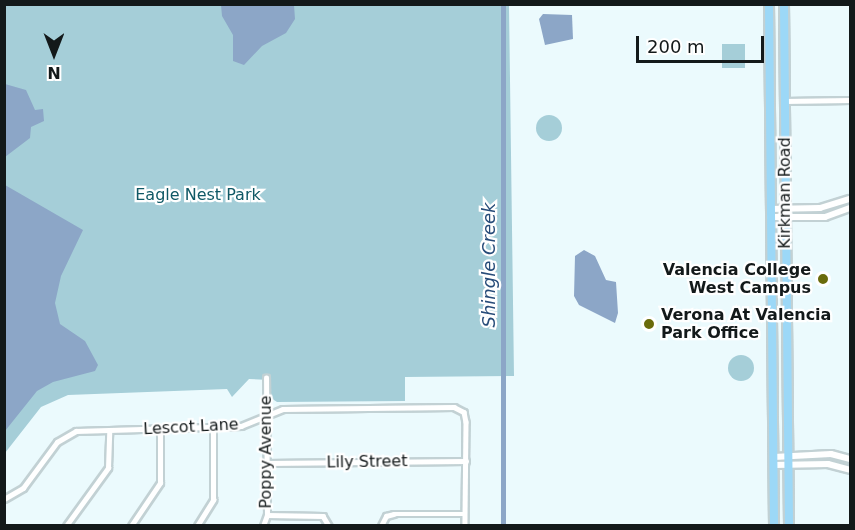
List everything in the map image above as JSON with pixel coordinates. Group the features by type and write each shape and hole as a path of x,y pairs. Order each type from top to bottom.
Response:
{"main road":[{"name":"Kirkman Road","path":"769,4 774,525"},
{"name":"Kirkman Road","path":"784,4 789,525"}],"street":[{"path":"784,101 850,100"},
{"path":"770,213 785,208 820,208 850,199"},
{"path":"770,213 785,218 825,217 850,208"},
{"name":"Poppy Avenue","path":"263,525 267,515 266,378"},
{"name":"Lescot Lane","path":"4,499 23,488 65,434 213,428 251,423 267,412 454,407 464,412 466,461"},
{"path":"197,525 213,501 213,428"},
{"path":"131,525 160,483 160,429"},
{"path":"66,525 108,468 109,431"},
{"path":"773,461 831,454 850,459"},
{"path":"788,460 828,464 850,470"},
{"path":"465,525 466,461"},
{"name":"Lily Street","path":"267,463 466,461"},
{"path":"381,525 386,516 394,514 465,514"},
{"path":"267,515 323,516 329,525"}],"green space":[{"name":"Eagle Nest Park","path":"5,5 509,5 514,376 405,377 405,401 277,402 271,398 270,380 249,379 232,397 227,389 68,395 41,407 5,453"},
{"path":"722,44 745,44 745,68 722,68"},
{"path":"549,115 558,119 562,128 558,137 549,141 540,137 536,128 540,119"},
{"path":"741,355 750,359 754,368 750,377 741,381 732,377 728,368 732,359"}],"shaded area":[{"path":"221,5 294,5 295,19 286,33 262,46 244,65 233,61 233,35 222,16"},
{"path":"543,14 572,15 573,39 545,45 539,19"},
{"path":"5,84 26,90 35,110 43,109 44,121 31,127 30,138 5,157"},
{"path":"5,185 83,230 61,276 55,303 60,324 85,341 98,365 95,371 53,382 37,391 5,431"},
{"path":"584,250 595,256 606,280 616,282 618,313 615,323 579,305 574,296 575,256"}],"waterway":[{"name":"Shingle Creek","path":"503,4 503,526"}],"place":[{"name":"Valencia College West Campus","path":"823,279"},
{"name":"Verona At Valencia Park Office","path":"649,324"}]}
